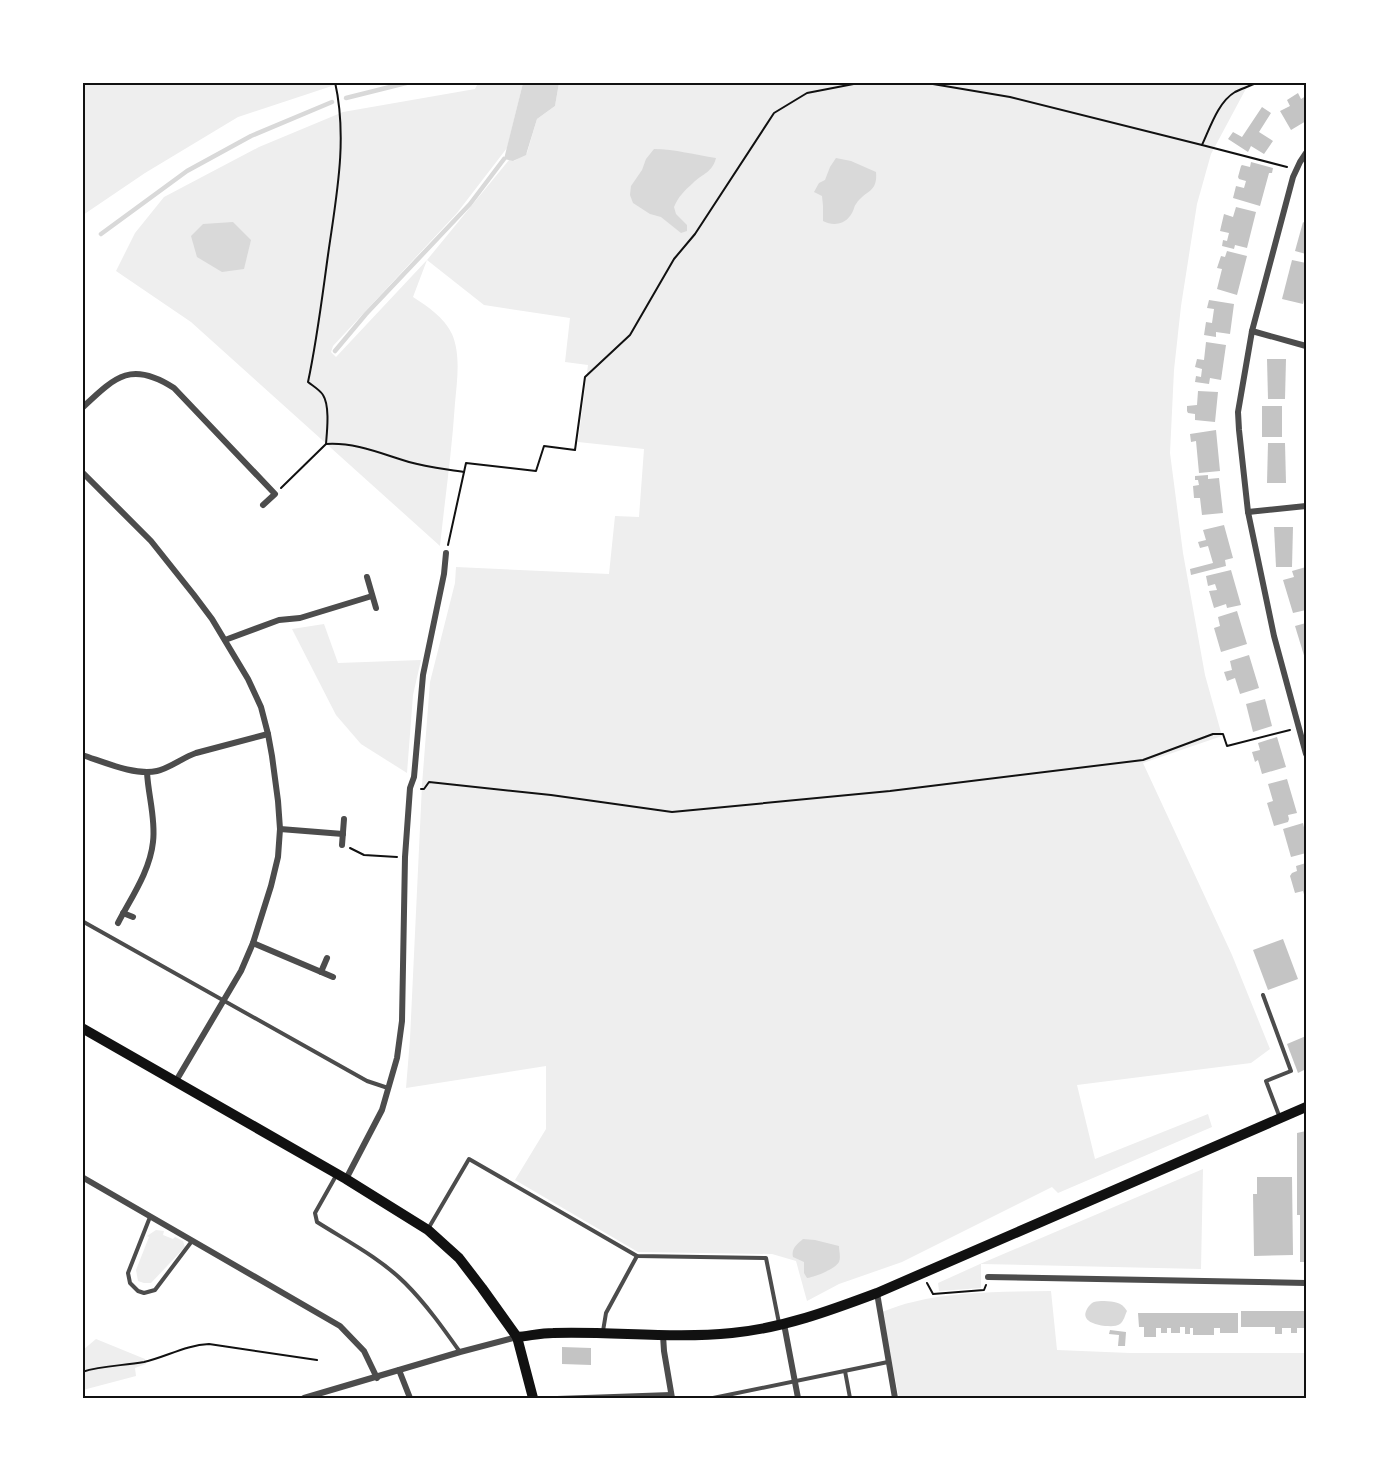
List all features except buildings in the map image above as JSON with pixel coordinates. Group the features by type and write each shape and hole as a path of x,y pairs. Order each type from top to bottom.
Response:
{"main road":[{"path":"82,1028 341,1176 428,1230 459,1258 517,1337 533,1398"},
{"path":"517,1337 556,1332 663,1335 730,1333 782,1325 824,1313 877,1293 1306,1107"}],"street":[{"path":"1306,153 1296,170 1252,331 1238,412 1248,512 1274,636 1306,754"},
{"path":"1252,331 1306,346"},
{"path":"82,408 108,384 122,377 135,373 161,380 174,388 275,494 263,505"},
{"path":"82,472 151,541 194,595 248,679 261,707 268,734 280,829 278,857 271,886 253,944 241,971 176,1081"},
{"path":"1248,512 1306,506"},
{"path":"341,1176 382,1110 397,1058 402,1021 405,857 410,788 414,777 423,675 444,574 446,553"},
{"path":"367,577 376,608"},
{"path":"225,640 279,620 300,618 372,596"},
{"path":"82,755 125,769 156,771 196,753 268,734"},
{"path":"118,923 146,870 151,855 153,825 147,772"},
{"path":"342,845 344,819"},
{"path":"280,829 343,834"},
{"path":"123,913 133,917"},
{"path":"253,944 333,977"},
{"path":"321,972 327,958"},
{"path":"82,1178 340,1326 364,1351 377,1378"},
{"path":"988,1277 1306,1283"},
{"path":"877,1293 895,1398"},
{"path":"782,1325 798,1398"},
{"path":"663,1335 672,1396"},
{"path":"304,1398 517,1337"},
{"path":"399,1370 410,1398"}],"lane":[{"path":"82,921 367,1081 389,1089"},
{"path":"1263,995 1291,1071 1266,1081 1281,1118"},
{"path":"428,1230 469,1159 637,1256 766,1258 782,1325"},
{"path":"341,1176 315,1214 317,1222 368,1253 404,1282 424,1304 460,1352"},
{"path":"150,1217 128,1273 130,1283 138,1291 150,1292 159,1286 193,1241"},
{"path":"603,1334 606,1313 637,1256"},
{"path":"713,1398 888,1362"},
{"path":"845,1371 850,1398"},
{"path":"557,1398 672,1396"}],"path":[{"path":"275,494 326,444 326,405 323,396 308,382 316,344 341,160 340,104 335,82"},
{"path":"446,553 466,463 536,471 544,446 575,450 585,377 630,335 674,259 695,234 774,113 807,93 864,82"},
{"path":"921,82 1010,97 1296,170"},
{"path":"1202,145 1219,108 1235,92 1258,82"},
{"path":"326,444 353,445 412,463 464,472"},
{"path":"410,788 424,789 429,782 551,795 672,812 890,791 1143,760 1213,734 1223,734 1227,746 1299,728"},
{"path":"342,845 364,855 405,857"},
{"path":"922,1272 933,1294 984,1290 988,1277"},
{"path":"82,1372 95,1368 145,1362 199,1344 317,1360"}],"shaded area":[{"path":"83,83 341,83 238,117 145,173 83,215"},
{"path":"478,83 523,83 507,148 457,213 333,346 331,352 336,357 427,260 413,297 445,322 455,342 457,359 452,439 440,546 191,322 116,271 135,233 164,197 259,147 343,112 475,89"},
{"path":"523,83 559,83 555,106 537,119 526,155 513,161 504,159"},
{"path":"559,83 1249,83 1211,154 1197,204 1181,306 1174,370 1170,453 1183,553 1205,675 1222,736 1143,763 1232,955 1270,1049 1251,1063 1077,1085 1095,1159 1208,1114 1212,1127 1058,1193 1052,1187 902,1262 839,1284 807,1301 796,1261 772,1254 638,1252 515,1180 546,1129 546,1066 406,1088 422,785 430,682 455,583 456,567 609,574 615,516 639,517 644,449 578,442 588,365 565,362 570,318 484,305 427,260 509,160 514,161 527,153 537,119 555,106"},
{"path":"654,149 716,158 710,170 685,191 674,207 676,214 687,225 687,231 681,233 661,217 650,214 633,203 630,195 631,186"},
{"path":"836,158 851,161 876,172 876,179 873,188 855,205 849,217 835,224 823,221 822,196 814,192 819,183 825,180"},
{"path":"233,222 251,240 244,269 222,272 197,257 191,236 203,224"},
{"path":"324,624 338,663 421,660 413,695 407,773 361,744 336,715 292,629"},
{"path":"1203,1169 1201,1269 981,1264 981,1288 939,1291 938,1283 980,1264"},
{"path":"156,1230 164,1231 163,1235 183,1241 185,1247 151,1283 144,1283 138,1281 136,1270 149,1237 147,1236"},
{"path":"803,1239 839,1246 839,1262 825,1272 807,1278 804,1273 804,1262 793,1257 795,1247"},
{"path":"1051,1291 1057,1350 1130,1353 1306,1353 1306,1398 899,1398 882,1312 930,1298 982,1293"},
{"path":"1104,1301 1120,1304 1125,1308 1127,1311 1120,1324 1105,1326 1087,1319 1085,1313 1090,1305"},
{"path":"96,1339 145,1359 146,1364 135,1368 136,1376 83,1390 83,1350"}],"waterway":[{"path":"346,98 410,82"},
{"path":"101,234 187,171 251,136 332,102"},
{"path":"335,351 366,314 470,204 504,159"}]}
